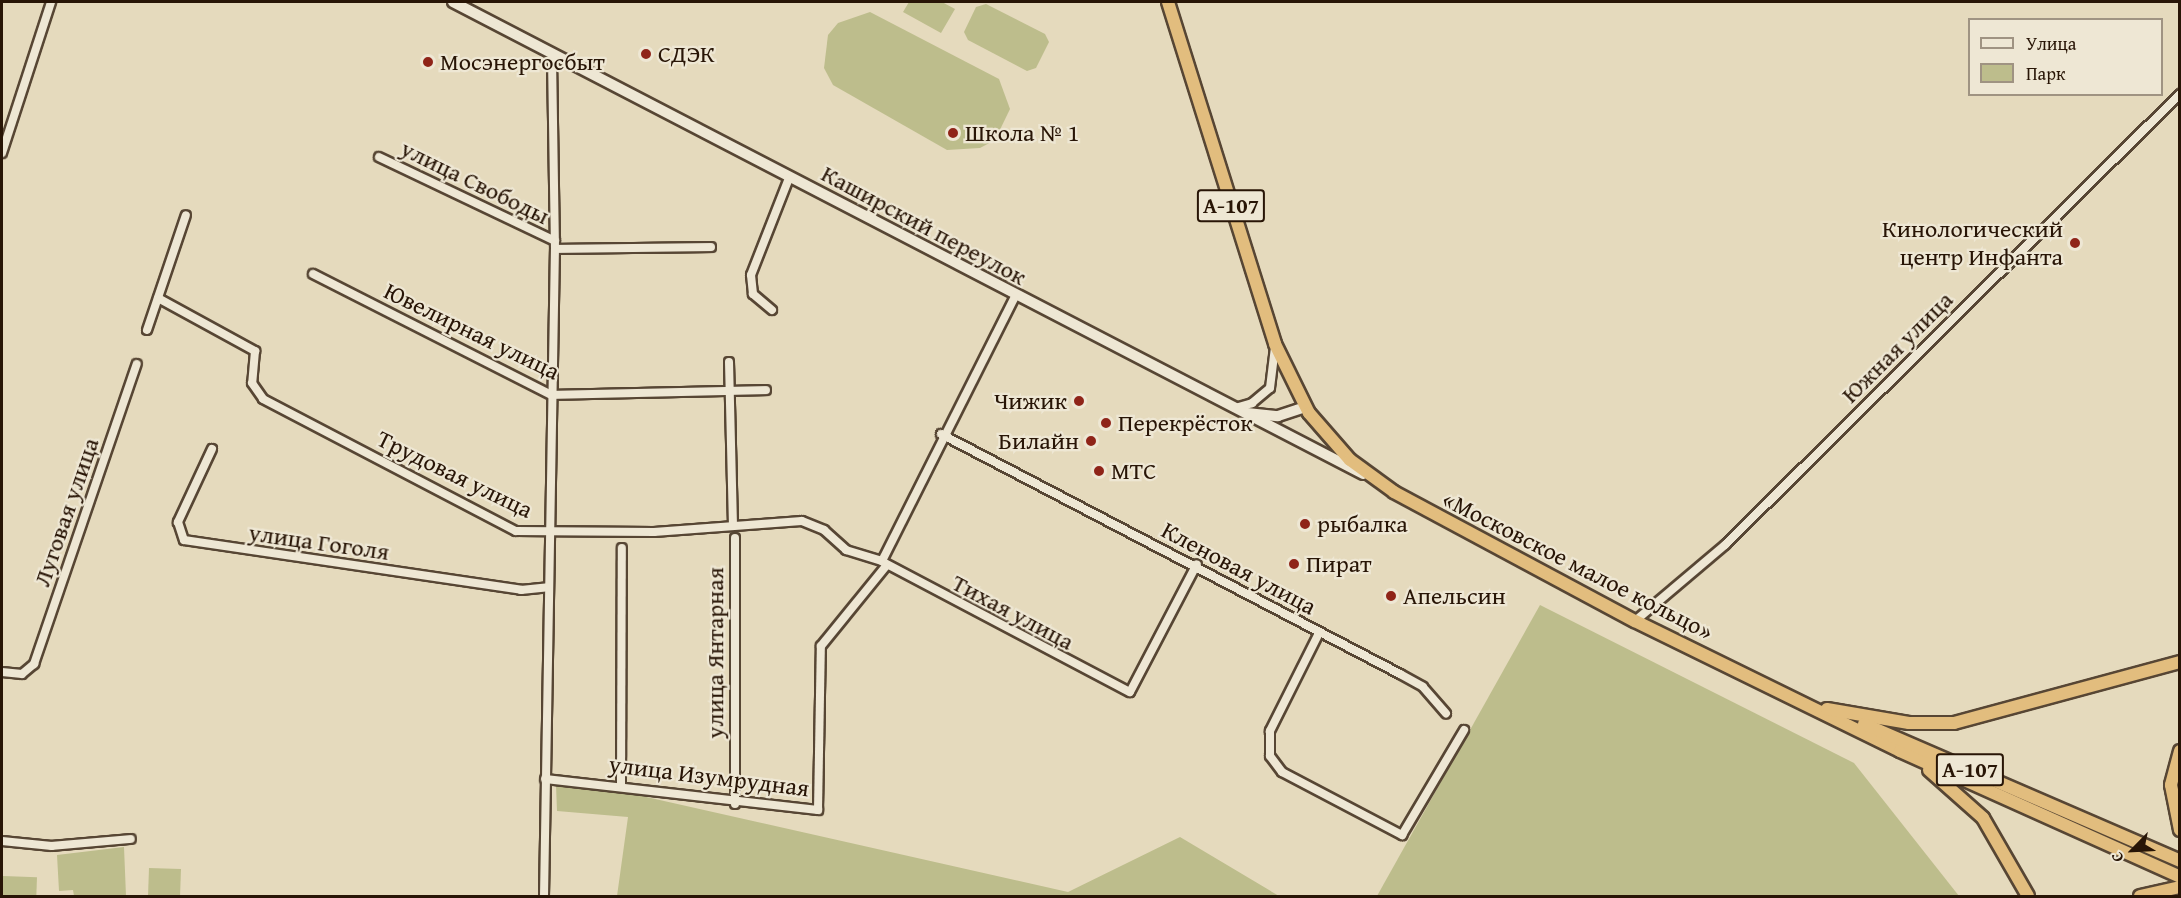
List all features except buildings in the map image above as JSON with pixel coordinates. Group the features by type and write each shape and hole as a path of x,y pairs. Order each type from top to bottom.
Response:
{"highway":[{"name":"А-107","path":"1168,2 1275,344 1305,407 1339,449 1379,482"},
{"name":"«Московское малое кольцо»","path":"1379,482 1635,621 1900,751 2180,877"},
{"path":"1824,708 1909,723 1954,723 2180,662"},
{"name":"«Московское малое кольцо»","path":"1760,681 2180,861"},
{"path":"1900,751 1950,786 1983,818 2028,897"},
{"path":"2180,751 2171,785 2180,830"},
{"path":"2140,897 2180,887"}],"main road":[{"name":"Каширский переулок","path":"453,2 1015,297 1379,482"},
{"path":"1233,409 1278,416 1305,407"}],"street":[{"path":"2,153 51,2"},
{"path":"544,897 555,245 552,53"},
{"name":"Южная улица","path":"1635,621 1725,545 2180,94"},
{"name":"улица Свободы","path":"379,157 555,245 711,246"},
{"path":"772,310 753,294 750,275 789,178"},
{"path":"147,330 186,215"},
{"name":"Ювелирная улица","path":"313,274 552,395 766,390"},
{"path":"884,563 941,434 1015,297"},
{"name":"Трудовая улица","path":"158,298 255,351 252,383 263,399 516,531 654,532 734,523 802,521"},
{"path":"1233,409 1252,403 1270,388 1275,344"},
{"path":"729,362 734,523"},
{"name":"Луговая улица","path":"2,672 29,670 137,364"},
{"name":"Кленовая улица","path":"941,434 1110,525 1197,564 1228,588 1423,687 1446,713"},
{"name":"улица Гоголя","path":"212,449 178,522 184,540 521,590 548,587"},
{"name":"Тихая улица","path":"802,521 824,530 846,550 884,563 1130,692 1197,564"},
{"name":"улица Янтарная","path":"735,538 735,804"},
{"path":"621,785 622,548"},
{"name":"улица Изумрудная","path":"545,779 621,785 735,804 818,810 821,646 884,563"},
{"path":"1319,633 1272,724 1270,756 1282,772 1395,834 1410,828 1464,730"},
{"path":"2,841 52,846 130,839"}],"green space":[{"path":"909,2 942,2 955,9 941,33 903,12"},
{"path":"986,4 1045,34 1049,42 1036,68 1027,71 968,40 964,32 976,7"},
{"path":"870,12 999,79 1010,109 995,140 980,148 947,150 833,85 824,68 828,35 838,23"},
{"path":"1540,605 1854,763 1959,896 1377,896"},
{"path":"556,785 633,794 1068,892 1180,837 1279,896 617,896 628,817 557,811"},
{"path":"124,847 126,896 74,896 73,890 59,891 57,855"},
{"path":"149,868 181,869 180,896 148,896"},
{"path":"3,876 37,877 36,896 2,896"}],"place":[{"name":"СДЭК","path":"646,54"},
{"name":"Мосэнергосбыт","path":"428,62"},
{"name":"Школа № 1","path":"953,133"},
{"name":"Кинологический центр Инфанта","path":"2075,243"},
{"name":"Чижик","path":"1079,401"},
{"name":"Перекрёсток","path":"1106,423"},
{"name":"Билайн","path":"1091,441"},
{"name":"МТС","path":"1099,471"},
{"name":"рыбалка","path":"1305,524"},
{"name":"Пират","path":"1294,564"},
{"name":"Апельсин","path":"1391,596"}]}
